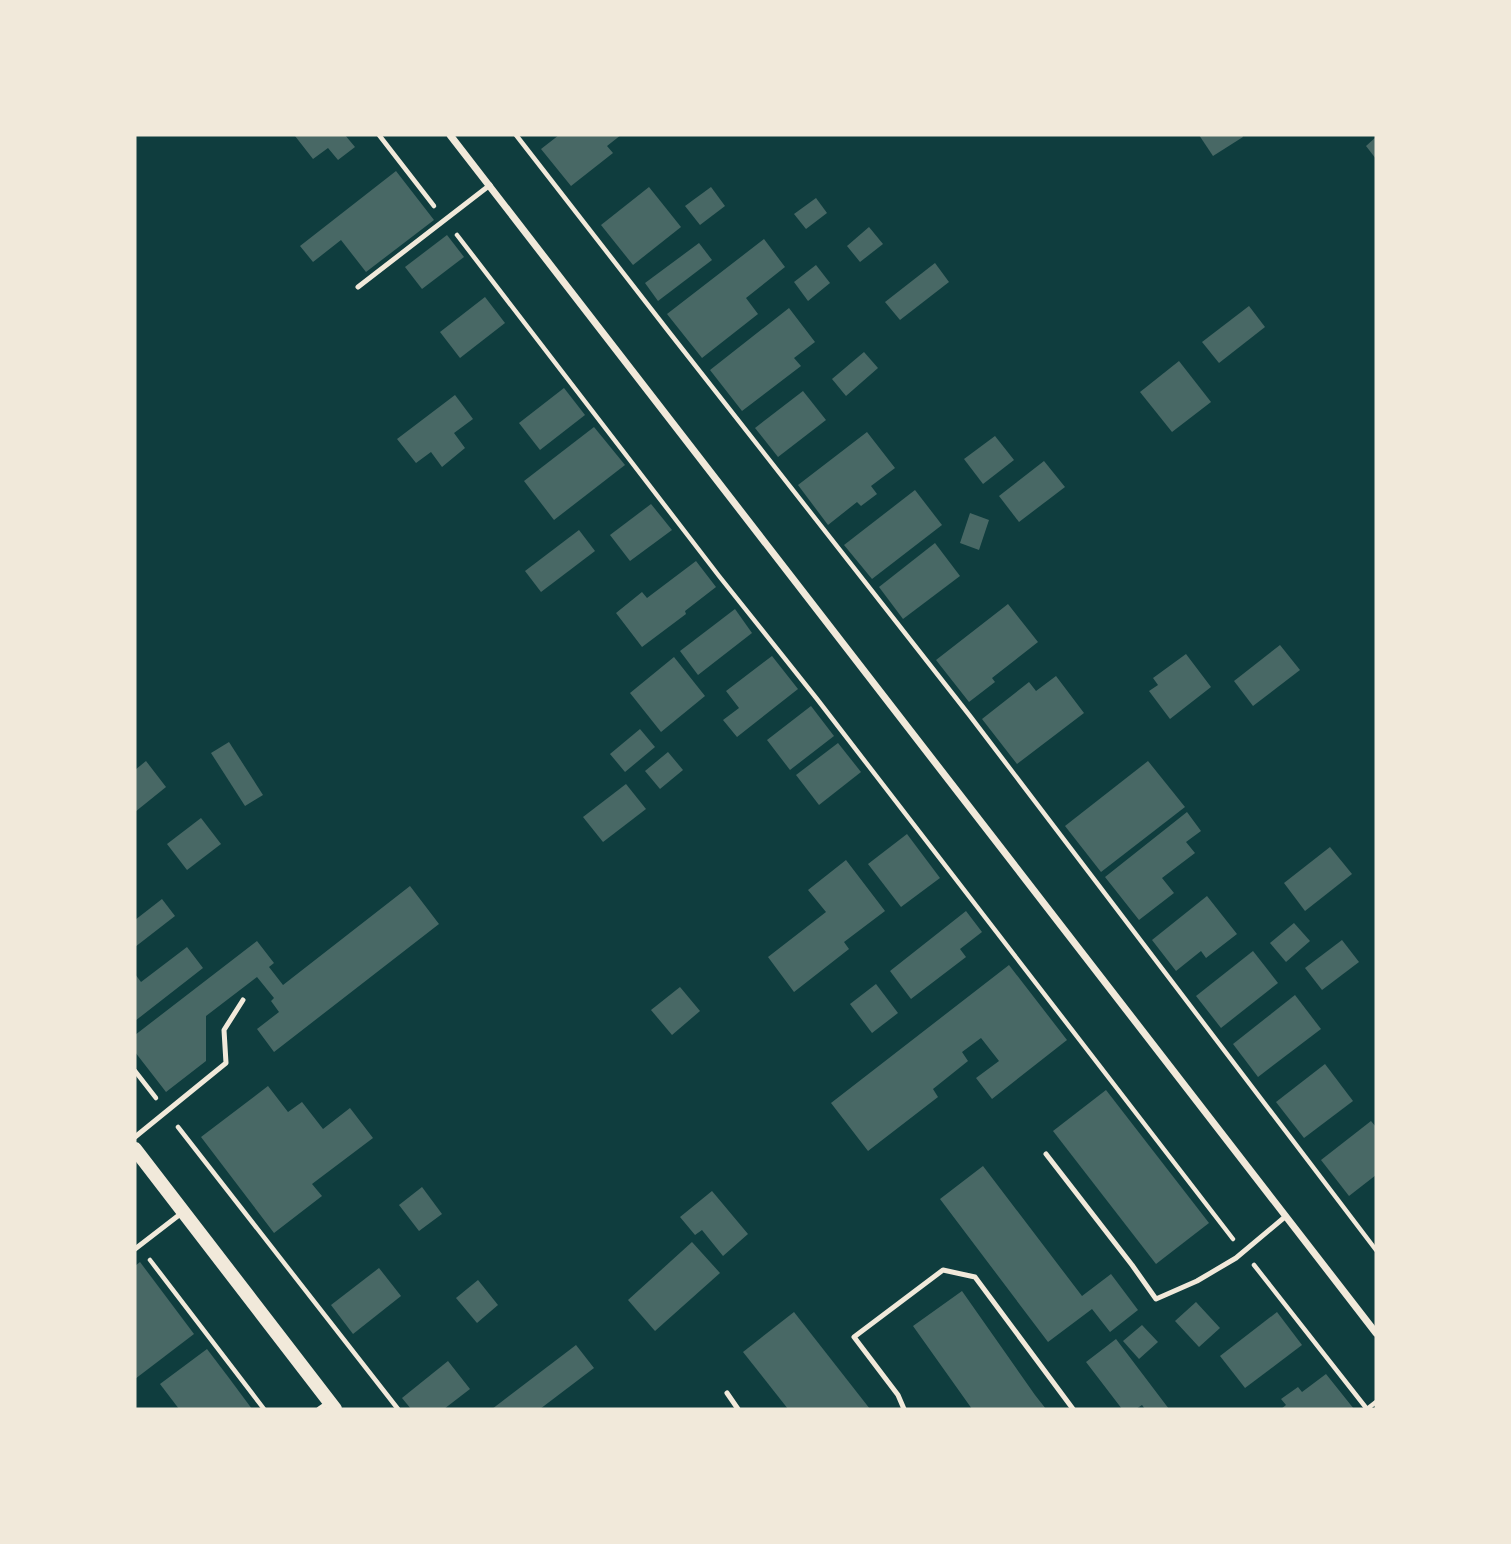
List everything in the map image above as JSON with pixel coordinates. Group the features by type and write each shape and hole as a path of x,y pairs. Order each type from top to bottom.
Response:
{"main road":[{"path":"135,1149 327,1407"}],"street":[{"path":"450,135 1376,1333"}],"lane":[{"path":"358,287 489,186"},
{"path":"135,1137 226,1063 224,1030 243,1000"},
{"path":"1046,1154 1156,1299 1197,1281 1236,1258 1286,1216"},
{"path":"135,1249 183,1212"},
{"path":"904,1409 898,1395 853,1337 943,1270 975,1277 1073,1409"},
{"path":"727,1393 738,1409"}],"path":[{"path":"379,135 440,214"},
{"path":"516,135 979,727 1376,1250"},
{"path":"449,225 1243,1252 1367,1409 1376,1402"},
{"path":"135,1071 398,1409"},
{"path":"142,1250 264,1409"}],"building":[{"path":"345,135 355,147 338,160 328,148 313,159 295,136"},
{"path":"559,135 621,135 607,146 613,153 571,186 541,149"},
{"path":"1199,135 1242,135 1243,137 1213,156"},
{"path":"1376,137 1376,159 1366,146"},
{"path":"396,171 434,220 366,272 341,240 313,262 300,246"},
{"path":"649,187 681,227 633,265 601,225"},
{"path":"711,187 725,206 700,225 685,206"},
{"path":"816,198 827,213 806,229 794,214"},
{"path":"869,227 883,244 860,262 847,246"},
{"path":"447,235 464,257 422,289 405,267"},
{"path":"764,239 785,267 746,298 758,314 702,358 667,314"},
{"path":"699,243 712,260 658,301 645,283"},
{"path":"935,263 949,282 900,320 885,302"},
{"path":"816,265 830,283 808,301 794,282"},
{"path":"485,297 505,323 460,358 440,332"},
{"path":"1249,306 1265,327 1219,363 1202,342"},
{"path":"789,308 815,342 794,358 801,366 742,411 710,370"},
{"path":"864,352 878,368 846,396 832,379"},
{"path":"1179,361 1211,402 1172,432 1140,392"},
{"path":"564,388 585,415 540,450 519,423"},
{"path":"803,391 826,420 778,457 755,428"},
{"path":"455,395 473,419 454,433 465,448 442,467 431,452 416,463 397,439"},
{"path":"594,427 625,465 554,520 524,481"},
{"path":"867,432 895,468 871,486 877,494 861,506 857,502 828,525 798,485"},
{"path":"995,436 1014,460 983,484 964,459"},
{"path":"1044,461 1065,487 1019,522 999,496"},
{"path":"915,490 942,525 872,579 844,545"},
{"path":"651,504 672,530 630,561 610,535"},
{"path":"970,513 989,520 979,550 960,543"},
{"path":"579,530 595,551 541,592 525,571"},
{"path":"935,543 960,576 903,619 879,587"},
{"path":"696,561 716,587 642,647 616,613 642,592 647,598"},
{"path":"1008,604 1038,642 992,678 995,682 969,702 936,660"},
{"path":"735,609 752,633 698,675 680,651"},
{"path":"1280,645 1300,670 1253,706 1234,681"},
{"path":"1186,654 1211,687 1170,719 1149,691 1158,685 1153,678"},
{"path":"772,656 798,689 737,737 723,720 739,708 726,691"},
{"path":"674,657 705,696 661,732 630,693"},
{"path":"1056,676 1084,713 1017,764 982,719 1029,682 1036,691"},
{"path":"811,706 834,736 790,770 767,740"},
{"path":"640,729 655,747 625,772 610,754"},
{"path":"229,742 263,795 245,806 211,753"},
{"path":"838,743 861,772 819,805 796,775"},
{"path":"668,752 683,770 660,789 645,771"},
{"path":"146,761 166,787 135,812 135,770"},
{"path":"1148,761 1185,807 1101,872 1065,826"},
{"path":"626,784 646,809 603,842 583,817"},
{"path":"1187,812 1201,831 1186,842 1195,853 1162,878 1174,893 1139,920 1105,877"},
{"path":"201,818 221,844 187,870 167,844"},
{"path":"907,834 940,878 901,907 868,864"},
{"path":"1330,847 1352,874 1305,911 1284,883"},
{"path":"846,860 885,911 844,942 849,949 794,992 768,957 826,912 808,890"},
{"path":"410,886 439,924 274,1052 257,1029 279,1012 271,1001 274,998 257,977 206,1016 206,1061 166,1092 135,1052 135,1035 257,941 274,963 269,967 283,985"},
{"path":"1207,896 1237,934 1206,958 1201,951 1176,971 1152,940"},
{"path":"162,899 175,916 135,947 135,920"},
{"path":"966,911 982,932 960,949 966,957 911,999 890,971"},
{"path":"1294,923 1310,941 1286,962 1270,943"},
{"path":"1342,940 1359,962 1322,990 1305,968"},
{"path":"187,947 203,968 135,1021 135,974 141,982"},
{"path":"1253,951 1278,983 1221,1028 1196,996"},
{"path":"1009,965 1067,1040 992,1099 976,1078 999,1061 981,1038 962,1052 968,1061 933,1089 938,1097 868,1151 831,1103"},
{"path":"876,984 898,1013 872,1033 850,1004"},
{"path":"680,987 700,1011 672,1035 651,1010"},
{"path":"1295,995 1321,1029 1258,1077 1233,1044"},
{"path":"1325,1064 1353,1101 1304,1138 1276,1102"},
{"path":"268,1086 288,1112 302,1102 323,1129 350,1108 373,1138 312,1184 322,1196 274,1233 201,1137"},
{"path":"1106,1090 1209,1223 1156,1264 1053,1131"},
{"path":"1371,1121 1376,1127 1376,1175 1349,1196 1321,1160"},
{"path":"983,1166 1082,1296 1111,1274 1138,1310 1110,1332 1092,1309 1048,1342 940,1199"},
{"path":"422,1187 442,1214 419,1231 399,1205"},
{"path":"712,1191 748,1234 723,1256 702,1230 695,1235 680,1217"},
{"path":"692,1242 720,1273 655,1331 628,1300"},
{"path":"140,1262 194,1334 135,1379 135,1266"},
{"path":"379,1268 401,1296 353,1334 331,1305"},
{"path":"478,1280 498,1305 477,1323 456,1298"},
{"path":"962,1291 1046,1409 972,1409 913,1326"},
{"path":"1196,1302 1220,1328 1199,1347 1175,1321"},
{"path":"794,1312 870,1409 788,1409 743,1352"},
{"path":"1277,1312 1302,1345 1245,1388 1220,1356"},
{"path":"1142,1325 1158,1342 1139,1359 1123,1341"},
{"path":"1116,1339 1169,1409 1145,1409 1142,1405 1136,1409 1122,1409 1086,1362"},
{"path":"576,1345 594,1368 540,1409 492,1409"},
{"path":"207,1349 252,1409 179,1409 160,1384"},
{"path":"448,1361 470,1389 444,1409 411,1409 402,1398"},
{"path":"1326,1374 1354,1409 1281,1409 1286,1405 1281,1399 1298,1387 1302,1392"}]}
